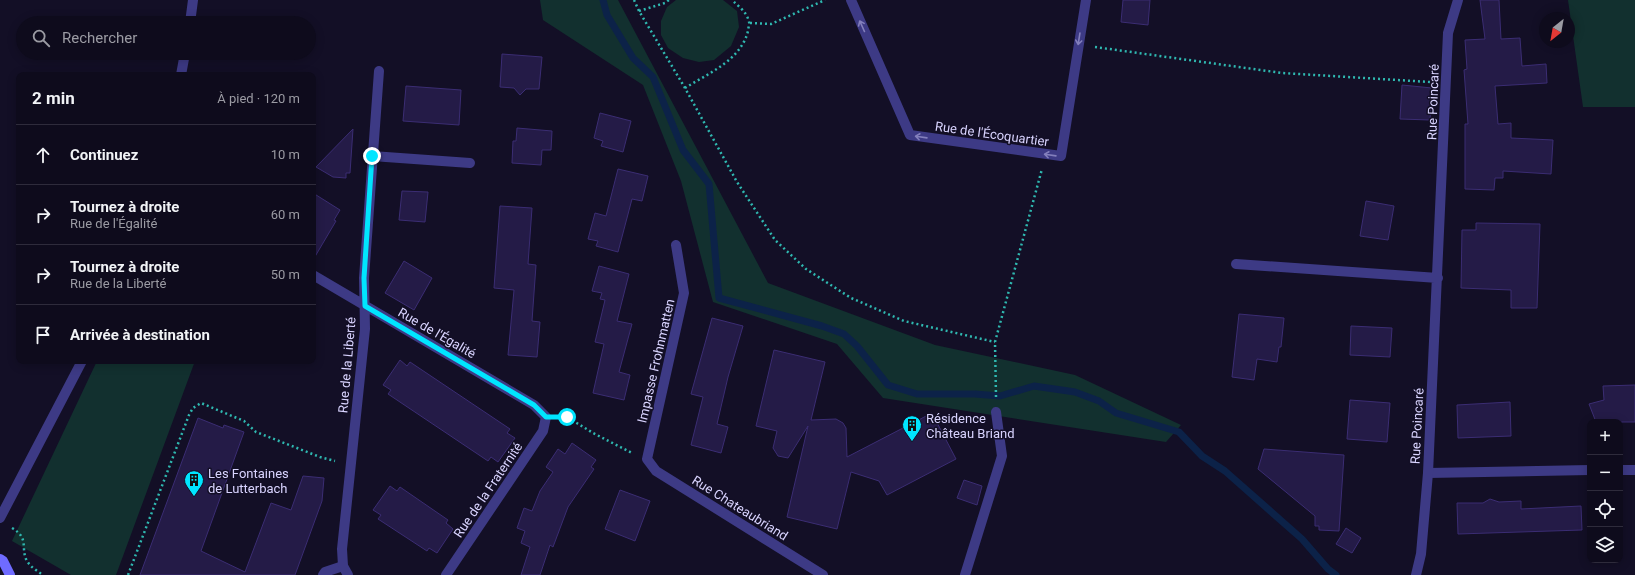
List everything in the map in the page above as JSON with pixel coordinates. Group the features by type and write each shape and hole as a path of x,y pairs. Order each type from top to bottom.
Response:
{"main road":[{"path":"0,559 3,561 10,575"}],"street":[{"path":"191,16 193,0"},
{"name":"Rue de l'Écoquartier","path":"851,0 910,135 1061,156 1086,0"},
{"name":"Rue Poincaré","path":"1416,575 1421,554 1428,473 1447,83 1448,33 1458,0"},
{"path":"182,72 184,60"},
{"name":"Rue de la Liberté","path":"346,571 342,549 352,465 365,329 364,278 379,71"},
{"path":"372,156 470,163"},
{"name":"Impasse Frohnmatten","path":"647,460 684,293 676,245"},
{"path":"1236,264 1438,278"},
{"name":"Rue de l'Égalité","path":"316,277 534,405 546,417"},
{"path":"0,518 80,364"},
{"path":"965,575 1002,456 996,412"},
{"name":"Rue de la Fraternité","path":"446,575 543,431 546,417"},
{"name":"Rue Chateaubriand","path":"647,460 656,471 818,574"},
{"path":"1428,473 1587,470"},
{"path":"1623,470 1635,470"},
{"path":"323,575 325,572 346,571"}],"path":[{"path":"634,0 737,182 775,240 806,269 851,298 904,321 995,342"},
{"path":"639,11 665,3 669,0"},
{"path":"685,88 724,63 739,51 746,41 750,22 744,12 732,0"},
{"path":"750,22 771,24 825,0"},
{"path":"1078,44 1282,73 1447,83"},
{"path":"996,383 995,342 1046,154"},
{"path":"128,575 189,415 193,408 201,403 244,421 256,432 320,456 352,465"},
{"path":"546,417 567,417 623,450 647,460"},
{"path":"10,527 16,530 24,541 26,559 43,575"}],"green space":[{"path":"540,0 618,0 768,283 935,345 1075,375 1181,425 1166,442 883,398 837,344 713,302 681,181 643,85 543,20"},
{"path":"676,0 723,0 737,11 739,27 731,46 714,60 699,62 683,58 668,48 661,35 661,21 667,7"},
{"path":"1568,0 1635,0 1635,107 1583,107 1575,48 1575,12 1570,12"},
{"path":"96,364 194,364 116,575 71,575 12,541"}],"building":[{"path":"1123,0 1150,0 1148,25 1121,22"},
{"path":"1480,0 1499,0 1501,39 1520,38 1522,66 1546,64 1547,83 1495,86 1498,124 1511,123 1511,138 1553,140 1551,174 1503,171 1503,178 1495,178 1494,190 1465,189 1465,124 1468,124 1464,70 1467,69 1465,40 1485,39"},
{"path":"502,54 542,57 539,89 526,89 520,95 514,88 500,87"},
{"path":"1402,85 1432,88 1430,120 1400,119"},
{"path":"406,86 461,90 459,125 403,121"},
{"path":"600,113 631,121 623,152 601,146 603,141 594,138"},
{"path":"517,128 552,131 551,150 542,150 541,165 512,163 513,141 516,141"},
{"path":"353,129 350,173 346,173 346,178 333,177 316,167"},
{"path":"618,169 648,176 642,201 632,199 618,252 596,246 598,241 588,239 595,213 606,216"},
{"path":"402,191 428,192 425,222 399,220"},
{"path":"316,195 340,210 334,220 336,221 316,255"},
{"path":"1366,201 1394,206 1388,240 1360,236"},
{"path":"500,206 532,208 528,264 536,265 532,321 540,322 537,357 508,355 514,290 494,288"},
{"path":"1476,223 1540,224 1537,308 1511,308 1511,290 1461,288 1462,230 1476,230"},
{"path":"404,261 432,278 414,310 385,293"},
{"path":"599,266 629,274 617,321 632,324 619,372 630,375 624,400 593,393 604,344 595,342 605,300 600,299 602,293 592,291"},
{"path":"1239,314 1284,318 1281,347 1279,347 1277,362 1257,359 1254,380 1232,377"},
{"path":"712,318 743,326 728,377 717,424 728,427 721,453 691,445 703,397 691,394"},
{"path":"1351,326 1392,328 1390,357 1350,355"},
{"name":"Résidence Château Briand","path":"774,350 825,362 811,420 836,419 843,423 846,428 847,457 932,413 956,459 887,495 879,481 851,472 837,529 787,517 808,426 788,458 778,456 773,448 777,431 756,426"},
{"path":"400,360 407,366 410,362 510,429 507,433 515,438 498,462 491,457 488,461 388,394 391,390 383,385"},
{"path":"1635,385 1635,422 1623,422 1623,419 1595,419 1589,404 1604,400 1603,386"},
{"path":"1350,400 1390,403 1387,442 1347,439"},
{"path":"1510,402 1511,436 1458,438 1457,405"},
{"name":"Les Fontaines de Lutterbach","path":"198,418 223,428 224,425 244,432 201,551 245,572 271,503 291,510 303,476 324,478 322,501 295,575 140,575"},
{"path":"572,443 596,460 591,467 594,469 568,507 553,547 550,545 540,575 521,575 530,547 521,543 525,531 517,528 524,508 532,511 540,491 553,472 546,467 558,449 565,454"},
{"path":"1264,449 1344,455 1339,531 1319,530 1319,526 1315,526 1315,516 1258,469"},
{"path":"964,480 982,486 977,505 957,498"},
{"path":"390,486 397,491 400,487 448,520 446,523 453,529 437,553 429,548 427,551 378,519 381,515 373,510"},
{"path":"620,490 650,501 635,541 605,529"},
{"path":"1490,499 1499,502 1521,501 1521,509 1581,506 1582,530 1458,534 1457,503 1483,503"},
{"path":"1346,528 1361,538 1352,553 1336,544"}],"waterway":[{"path":"603,0 607,15 633,58 653,77 683,150 709,184 719,298 822,326 844,334 857,346 888,385 917,394 975,394 1000,396 1034,386 1075,392 1099,401 1116,413 1179,432 1202,456 1225,471 1302,539 1328,569 1336,575"}],"place":[{"name":"Résidence Château Briand","path":"912,442"},
{"name":"Les Fontaines de Lutterbach","path":"194,497"}],"route":[{"path":"372,156 364,278 365,306 534,405 546,417 567,417"}]}
